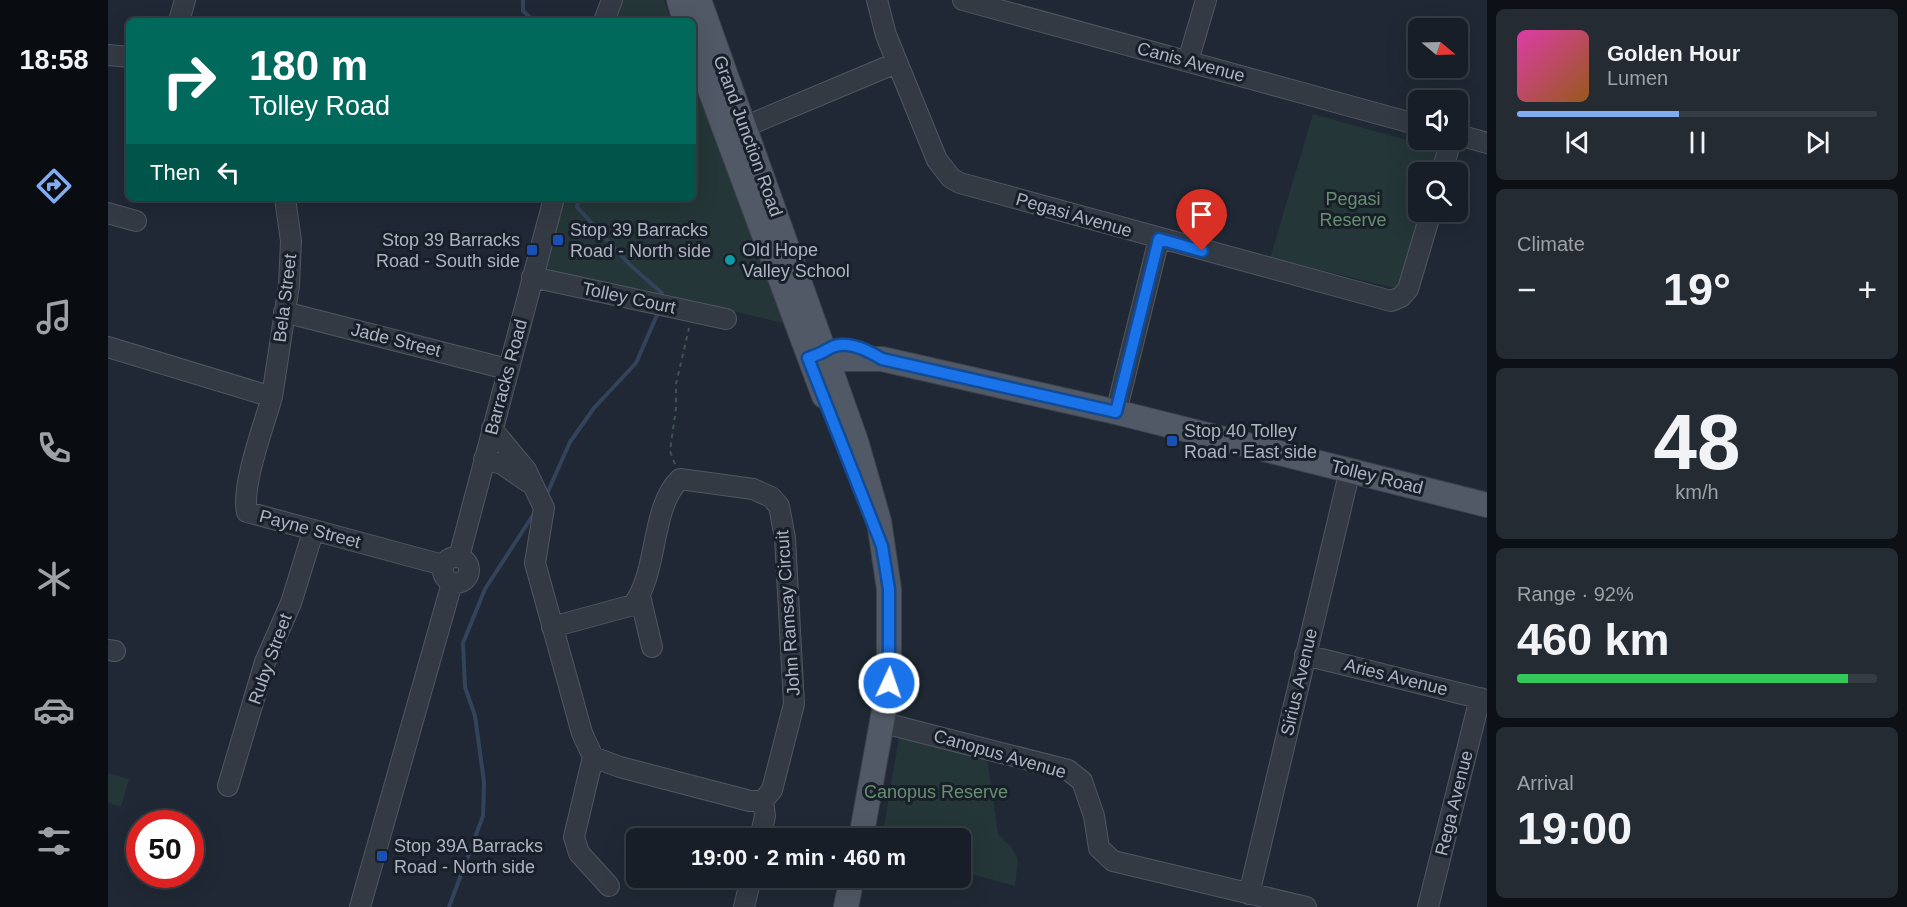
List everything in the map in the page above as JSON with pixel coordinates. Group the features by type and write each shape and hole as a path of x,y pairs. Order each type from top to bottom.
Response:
{"main road":[{"path":"679,0 684,18"},
{"name":"Grand Junction Road","path":"699,0 736,130 882,546"},
{"name":"Grand Junction Road","path":"696,50 780,225 816,356 838,391 873,493 889,589 891,639 884,723 863,828"},
{"path":"780,225 791,238 826,327 852,353 838,391"},
{"name":"Tolley Road","path":"816,356 831,348 882,359 1116,412 1487,505"},
{"path":"846,907 850,888"}],"street":[{"path":"180,18 185,0"},
{"path":"605,18 612,0"},
{"name":"Pegasi Avenue","path":"877,0 896,63 937,160 951,178 966,185 1391,301 1401,297 1408,289 1428,222"},
{"name":"Canis Avenue","path":"963,0 1408,121"},
{"path":"1188,61 1206,0"},
{"path":"108,55 126,57"},
{"path":"736,130 896,63"},
{"path":"1468,138 1487,143"},
{"name":"Bela Street","path":"272,397 289,285 291,241 285,201"},
{"name":"Barracks Road","path":"451,561 484,459 553,201"},
{"path":"108,213 136,221"},
{"path":"1116,412 1159,239"},
{"name":"Tolley Court","path":"532,277 726,319"},
{"name":"Jade Street","path":"284,312 507,369"},
{"path":"108,347 272,397"},
{"name":"Payne Street","path":"272,397 248,486 245,502 247,512 313,532 451,561"},
{"path":"492,429 526,470 540,497 535,563 582,733 593,757 574,837 579,853 609,886"},
{"path":"484,459 502,464 540,497"},
{"name":"Sirius Avenue","path":"1249,894 1350,470"},
{"path":"552,627 633,605 640,596 664,507 673,485 680,479"},
{"name":"John Ramsay Circuit","path":"680,479 753,489 771,497 779,506 785,538 794,704 772,790 762,801"},
{"name":"Ruby Street","path":"228,786 265,662 291,603 313,532"},
{"path":"360,907 447,593 452,583 445,578 451,561"},
{"path":"640,596 652,647"},
{"name":"Aries Avenue","path":"1305,655 1483,699"},
{"name":"Rega Avenue","path":"1428,907 1483,699"},
{"name":"Canopus Avenue","path":"884,723 1068,770 1082,781 1094,816 1099,848 1113,861 1306,907"},
{"path":"593,757 620,767 728,795 762,801 765,816 762,828"},
{"path":"749,906 750,888"}],"path":[{"path":"680,479 670,451 676,408 676,384 693,312"}],"green space":[{"path":"624,0 664,0 670,18 613,18 616,8"},
{"path":"696,87 783,323 650,291 570,275 559,277 546,266 560,201 696,201"},
{"name":"Pegasi Reserve","path":"1313,114 1408,140 1408,150 1439,150 1437,162 1408,162 1408,222 1422,222 1403,290 1270,258"},
{"name":"Canopus Reserve","path":"899,737 987,758 998,834 1012,848 1018,860 1015,886 971,874 971,828 884,828"},
{"path":"108,773 129,779 121,807 108,803"}],"waterway":[{"path":"523,0 523,11 531,18"},
{"path":"578,201 577,207 630,265 662,293"},
{"path":"546,496 570,442 594,408 636,363 657,315"},
{"path":"449,907 483,816 484,782 475,716 465,687 463,643 485,589 535,512"}],"place":[{"name":"Stop 39 Barracks Road - North side","path":"558,240"},
{"name":"Stop 39 Barracks Road - South side","path":"532,250"},
{"name":"Old Hope Valley School","path":"730,260"},
{"name":"Stop 40 Tolley Road - East side","path":"1172,441"},
{"name":"Stop 39A Barracks Road - North side","path":"382,856"}],"route":[{"path":"889,683 891,639 889,589 882,546 808,358 825,354 831,348 849,346 867,350 882,359 1116,412 1159,239 1202,251"}]}
